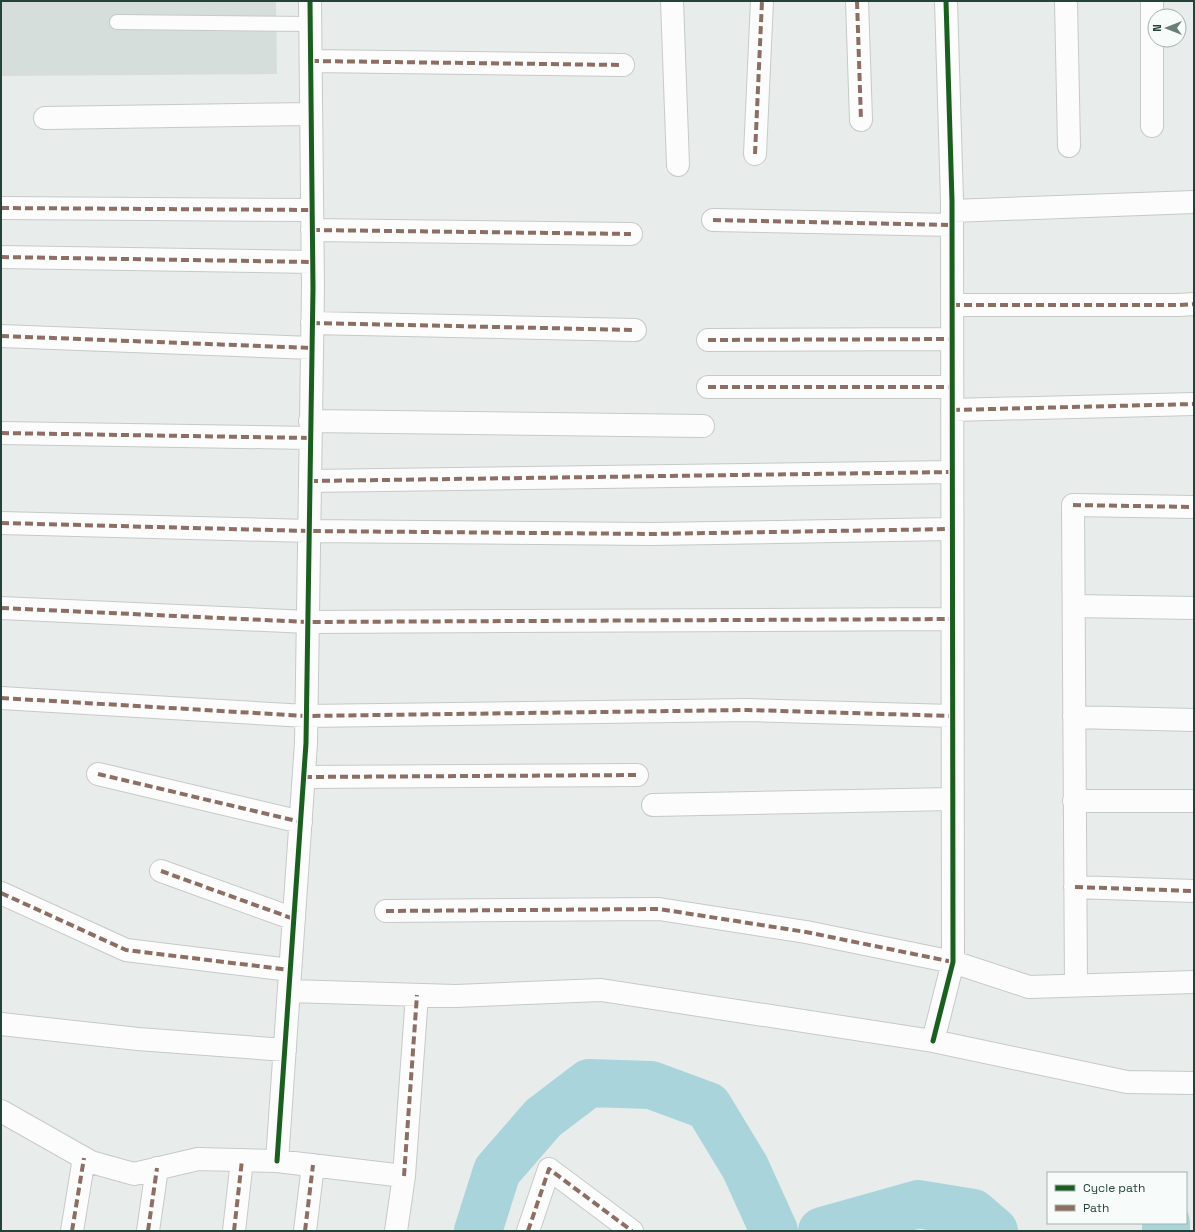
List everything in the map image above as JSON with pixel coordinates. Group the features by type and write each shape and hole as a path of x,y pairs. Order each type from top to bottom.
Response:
{"street":[{"path":"277,1161 304,777 306,716 312,348 310,1"},
{"path":"672,1 678,165"},
{"path":"755,154 762,1"},
{"path":"857,1 861,120"},
{"path":"933,1041 953,962 952,218 946,1"},
{"path":"1066,1 1069,146"},
{"path":"1152,1 1152,126"},
{"path":"311,61 623,65"},
{"path":"45,118 311,114"},
{"path":"713,220 952,218 1194,202"},
{"path":"1,208 632,234"},
{"path":"1,257 312,262"},
{"path":"952,305 1194,304"},
{"path":"312,323 636,330"},
{"path":"1,336 312,348"},
{"path":"708,340 952,339"},
{"path":"708,387 952,387"},
{"path":"952,410 1194,404"},
{"path":"1,433 703,426"},
{"path":"310,481 952,472"},
{"path":"1076,985 1073,505 1194,508"},
{"path":"1,523 309,531 652,534 952,529"},
{"path":"1074,606 1194,608"},
{"path":"1,608 308,622 952,619"},
{"path":"1,698 306,716 748,710 952,716"},
{"path":"1074,717 1194,720"},
{"path":"98,774 300,822"},
{"path":"304,777 637,775"},
{"path":"653,805 952,799"},
{"path":"1074,801 1194,801"},
{"path":"161,871 294,919"},
{"path":"1075,887 1194,891"},
{"path":"1,893 126,950 290,980 417,995 456,996 601,990 933,1041 1127,1082 1194,1083"},
{"path":"386,911 659,909 806,932 953,962 1029,987 1194,982"},
{"path":"396,1231 404,1176 417,995"},
{"path":"1,1024 138,1039 285,1050"},
{"path":"1,1110 91,1162 134,1174 198,1159 277,1161 404,1176"},
{"path":"72,1231 84,1158"},
{"path":"234,1231 242,1160"},
{"path":"305,1231 312,1165"},
{"path":"148,1231 157,1168"},
{"path":"528,1231 549,1169 632,1231"}],"lane":[{"path":"117,22 310,24"}],"shaded area":[{"path":"1,1 276,1 277,74 1,76"}],"waterway":[{"path":"478,1231 497,1171 543,1118 589,1083 651,1085 708,1106 745,1167 774,1231"},
{"path":"822,1231 918,1204 973,1213 994,1231"},
{"path":"1166,1224 1166,1231"}],"marked path":[{"path":"755,154 762,1"},
{"path":"857,1 861,120"},
{"path":"311,61 623,65"},
{"path":"1,208 312,210"},
{"path":"713,220 952,225"},
{"path":"312,230 631,234"},
{"path":"1,257 312,262"},
{"path":"952,305 1194,304"},
{"path":"312,323 635,330"},
{"path":"1,336 312,348"},
{"path":"708,340 952,339"},
{"path":"708,387 952,387"},
{"path":"952,410 1194,404"},
{"path":"1,433 310,438"},
{"path":"310,481 952,472"},
{"path":"1073,505 1194,507"},
{"path":"1,523 309,531 652,534 952,529"},
{"path":"1,608 308,622 952,619"},
{"path":"1,698 306,716 748,710 952,716"},
{"path":"98,774 301,822"},
{"path":"304,777 637,775"},
{"path":"161,871 294,919"},
{"path":"1075,887 1194,891"},
{"path":"1,893 126,950 290,970"},
{"path":"386,911 659,909 806,932 953,962"},
{"path":"404,1176 417,995"},
{"path":"72,1231 84,1158"},
{"path":"234,1231 242,1160"},
{"path":"305,1231 313,1165"},
{"path":"148,1231 157,1168"},
{"path":"528,1231 549,1169 632,1231"}],"cycle path":[{"path":"277,1161 306,743 313,288 310,1"},
{"path":"933,1041 953,962 952,201 946,1"}]}
